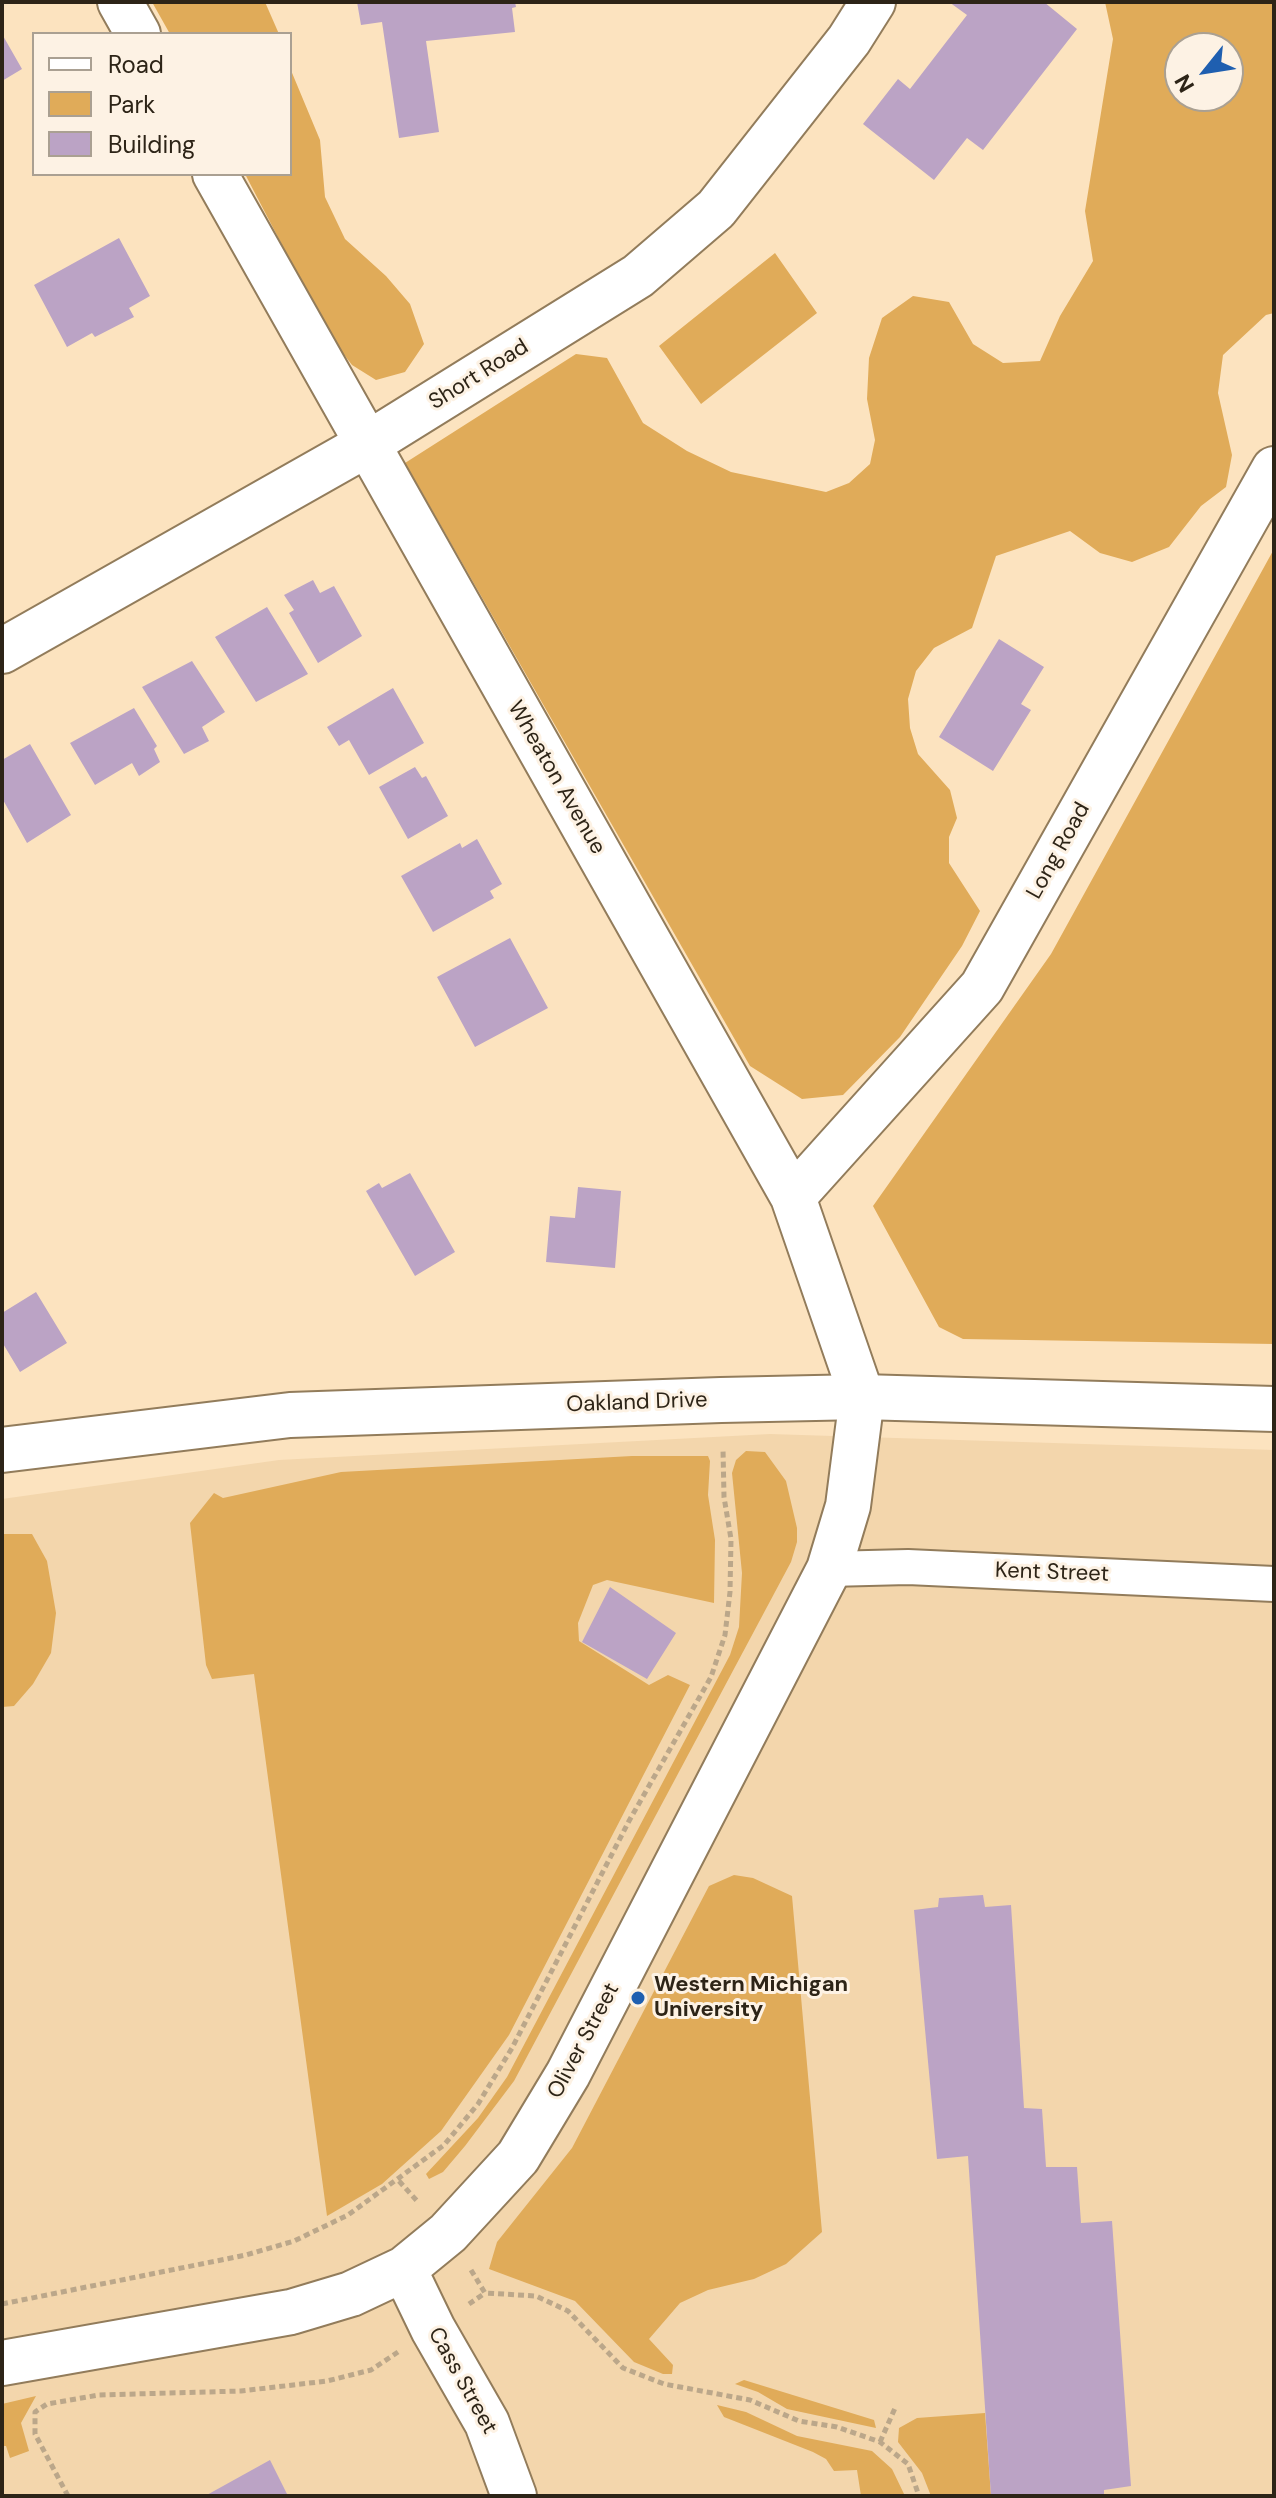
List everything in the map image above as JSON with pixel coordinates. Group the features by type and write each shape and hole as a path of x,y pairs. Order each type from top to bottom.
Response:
{"street":[{"path":"120,2 137,32"},
{"name":"Short Road","path":"2,651 366,445 638,276 716,209 849,40 873,2"},
{"name":"Wheaton Avenue","path":"216,176 793,1197 862,1397"},
{"name":"Long Road","path":"793,1197 982,987 1274,469"},
{"name":"Oakland Drive","path":"2,1450 290,1415 862,1397 1274,1409"},
{"name":"Oliver Street","path":"2,2363 291,2312 351,2294 404,2269 448,2233 518,2157 568,2074 829,1569 848,1506 862,1397"},
{"name":"Kent Street","path":"829,1569 908,1567 1274,1584"},
{"name":"Cass Street","path":"404,2269 433,2329 487,2423 514,2496"}],"path":[{"path":"2,2304 246,2255 294,2241 348,2215 399,2181 444,2145 478,2104 512,2048 629,1821 711,1677 725,1635 730,1592 731,1539 724,1497 723,1449"},
{"path":"399,2181 448,2233 485,2293"},
{"path":"68,2496 35,2434 35,2412 47,2404 99,2395 228,2391 327,2381 371,2370 485,2293 536,2296 568,2311 623,2368 664,2384 750,2400 799,2421 837,2427 880,2442 908,2464 919,2496"},
{"path":"880,2442 896,2406"}],"shaded area":[{"name":"Western Michigan University","path":"770,1434 1274,1450 1274,2496 2,2496 2,1499 279,1460"}],"green space":[{"path":"152,2 265,2 278,32 169,32"},
{"path":"1105,2 1274,2 1274,313 1266,315 1223,355 1218,393 1232,455 1226,487 1201,506 1169,547 1132,562 1100,553 1070,531 996,556 972,628 934,648 916,671 908,699 910,728 918,754 950,790 957,818 949,837 949,863 980,911 962,946 900,1037 843,1095 802,1099 750,1066 405,463 576,354 607,358 643,423 687,451 731,472 826,492 849,483 870,464 875,440 867,399 869,358 882,318 913,296 949,302 973,344 1003,363 1040,361 1060,316 1093,261 1085,211 1113,39"},
{"path":"292,73 320,140 325,197 345,239 386,276 410,304 424,344 405,372 376,380 352,365 329,335 246,176 292,176"},
{"path":"775,253 817,313 701,404 659,346"},
{"path":"1274,549 1274,1344 963,1339 939,1327 873,1206 1051,954"},
{"path":"746,1451 765,1452 786,1481 797,1528 797,1542 791,1562 514,2081 443,2172 429,2179 426,2174 478,2118 507,2077 730,1655 739,1627 742,1573 732,1473 736,1460"},
{"path":"632,1456 708,1456 708,1495 715,1540 714,1603 607,1580 593,1585 578,1623 579,1641 649,1685 668,1675 690,1685 509,2035 441,2131 382,2184 327,2216 254,1674 212,1679 206,1665 190,1523 214,1493 223,1498 341,1472"},
{"path":"2,1534 32,1534 47,1561 56,1613 51,1653 33,1684 14,1706 2,1707"},
{"path":"734,1875 753,1878 792,1896 822,2232 786,2264 754,2279 708,2290 680,2303 649,2339 673,2365 672,2374 663,2374 634,2362 575,2301 489,2269 497,2242 572,2148 709,1886"},
{"path":"744,2380 874,2420 876,2428 787,2409 758,2392 735,2384"},
{"path":"36,2396 21,2423 29,2451 10,2458 6,2446 2,2446 2,2404"},
{"path":"717,2405 746,2412 797,2436 872,2451 892,2469 905,2496 861,2496 857,2470 834,2471 826,2459 813,2452 724,2417"},
{"path":"985,2413 991,2496 931,2496 922,2473 898,2442 899,2428 917,2418"}],"building":[{"path":"357,2 515,2 516,7 512,8 515,32 426,41 439,132 399,138 382,22 361,25"},
{"path":"949,2 1044,2 1077,29 983,150 967,138 934,180 863,124 898,79 910,89 967,15"},
{"path":"2,34 22,69 2,81"},
{"path":"119,238 150,296 129,308 134,317 95,337 92,333 67,347 34,285"},
{"path":"313,580 320,593 334,586 362,636 318,663 289,613 294,610 284,595"},
{"path":"267,607 308,674 256,702 215,637"},
{"path":"999,639 1044,667 1021,704 1031,710 993,771 939,737"},
{"path":"192,661 225,712 202,727 209,741 184,754 142,687"},
{"path":"393,688 424,743 369,775 349,740 339,746 327,727"},
{"path":"134,708 157,746 154,749 160,762 139,776 132,763 95,785 70,743"},
{"path":"30,744 71,815 27,843 2,798 2,760"},
{"path":"415,767 422,778 426,776 448,816 408,839 379,787"},
{"path":"477,839 502,884 490,891 494,898 433,932 401,876 460,843 462,848"},
{"path":"510,938 548,1008 475,1047 437,977"},
{"path":"410,1173 455,1252 415,1276 366,1191 379,1183 382,1188"},
{"path":"578,1187 621,1191 615,1268 546,1262 550,1216 575,1218"},
{"path":"36,1292 67,1343 20,1372 2,1342 2,1313"},
{"path":"610,1587 676,1633 647,1679 582,1642"},
{"path":"983,1895 985,1907 1011,1905 1024,2108 1042,2109 1046,2167 1077,2167 1081,2223 1112,2221 1131,2486 1104,2490 1104,2496 991,2496 968,2156 937,2159 914,1910 938,1907 939,1898"},
{"path":"270,2460 288,2496 205,2496"}],"place":[{"name":"Western Michigan University","path":"638,1998"}]}
